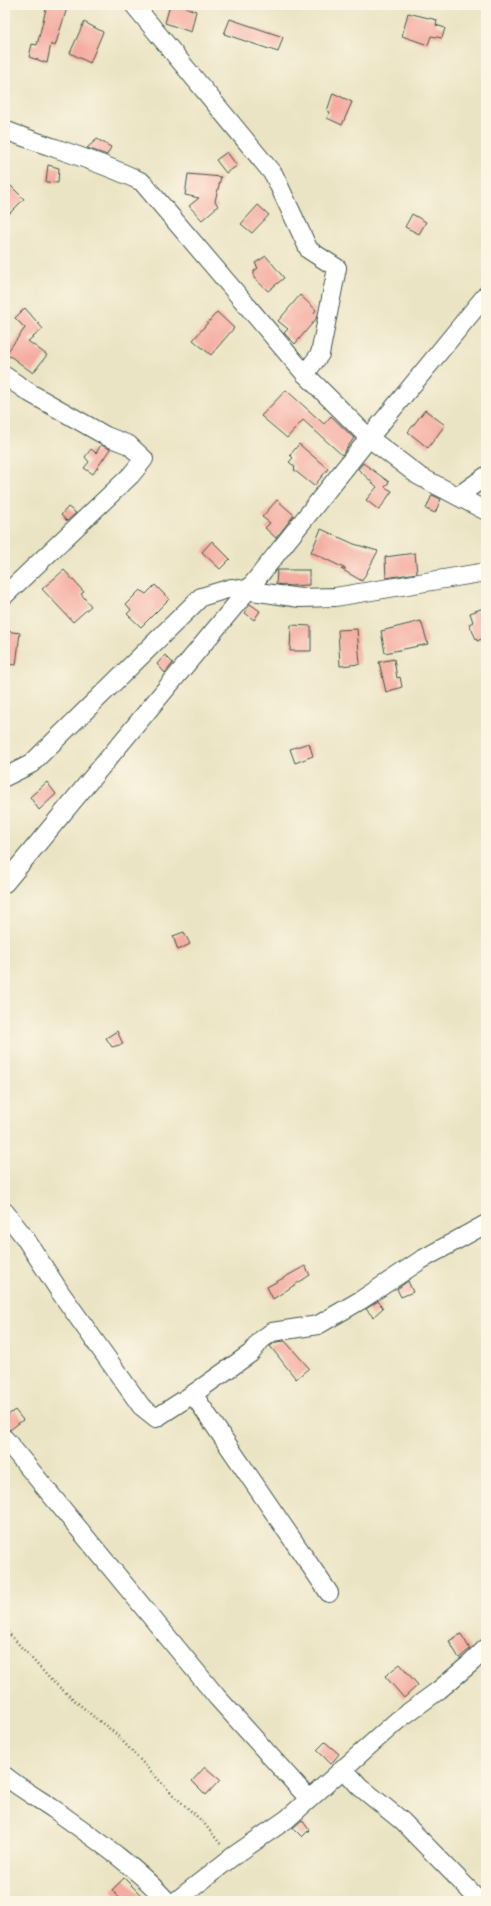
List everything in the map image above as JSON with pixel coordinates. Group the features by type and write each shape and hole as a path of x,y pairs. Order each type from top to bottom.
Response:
{"street":[{"path":"134,5 274,175 310,250 337,268 320,354 305,374"},
{"path":"5,130 32,141 114,168 142,182 305,374 369,438 419,476 486,511"},
{"path":"5,883 247,591 486,295"},
{"path":"5,376 30,393 106,436 129,445 144,459 131,475 5,595"},
{"path":"458,496 486,476"},
{"path":"5,777 31,764 201,597 231,588 300,598 335,597 486,572"},
{"path":"5,1212 25,1238 60,1292 141,1406 156,1418 251,1354 261,1340 272,1332 318,1325 362,1300 421,1260 486,1224"},
{"path":"193,1394 330,1593"},
{"path":"5,1439 217,1697 309,1799"},
{"path":"176,1901 230,1859 287,1819 398,1720 472,1662 486,1648"},
{"path":"343,1768 359,1786 402,1821 480,1901"},
{"path":"5,1776 55,1810 116,1856 151,1884 167,1901"}],"path":[{"path":"5,1629 52,1680 94,1717 115,1733 171,1793 202,1822 230,1859"}],"building":[{"path":"47,5 68,5 55,46 51,44 47,63 29,57 32,44 37,45"},
{"path":"170,5 187,5 187,8 196,11 191,32 165,23"},
{"path":"408,13 437,20 436,25 445,28 442,38 431,36 428,45 402,36"},
{"path":"230,19 283,37 278,52 224,34"},
{"path":"84,22 103,32 90,63 70,53"},
{"path":"333,93 352,102 342,125 327,118 330,112 327,111"},
{"path":"97,139 111,147 107,155 87,148"},
{"path":"227,152 237,166 226,173 216,160"},
{"path":"48,165 59,168 58,183 46,182"},
{"path":"188,174 221,177 215,201 218,206 202,220 189,206 199,198 185,195"},
{"path":"10,185 24,199 5,218 5,191"},
{"path":"258,205 269,215 252,233 241,224"},
{"path":"412,214 426,222 419,234 405,227"},
{"path":"266,256 284,278 268,291 254,278 254,271 258,268 255,263"},
{"path":"300,295 316,310 314,313 317,316 295,344 284,333 288,329 278,321"},
{"path":"25,308 43,329 28,341 47,355 33,373 10,356 8,358 5,355 25,328 15,318"},
{"path":"217,312 234,328 211,355 193,340"},
{"path":"286,390 324,424 331,416 354,438 342,455 303,420 287,438 261,416"},
{"path":"425,410 445,425 428,448 408,432"},
{"path":"299,444 328,469 314,486 294,470 295,467 289,462 293,458 290,455"},
{"path":"101,445 110,449 93,474 84,468 89,462 85,457 91,449 96,453"},
{"path":"363,463 389,482 385,487 392,491 379,510 366,500 377,487 358,469"},
{"path":"432,495 441,499 435,513 426,509"},
{"path":"277,500 294,515 276,538 265,528 270,523 262,517"},
{"path":"68,507 76,513 67,521 61,515"},
{"path":"321,529 354,544 378,551 362,581 341,569 346,569 311,552"},
{"path":"212,541 230,559 220,569 202,552"},
{"path":"415,553 417,573 386,578 385,557"},
{"path":"64,570 84,592 81,594 91,606 73,622 42,589"},
{"path":"277,570 309,570 309,585 290,586 276,584"},
{"path":"155,585 169,599 141,627 127,614 131,610 126,604 140,590 146,594"},
{"path":"250,604 260,611 254,620 245,613"},
{"path":"486,607 486,637 477,641 469,624 473,622 470,613"},
{"path":"421,621 428,644 385,653 381,631"},
{"path":"291,625 311,626 311,651 290,651"},
{"path":"357,629 360,664 340,666 338,630"},
{"path":"5,631 20,633 16,665 5,664"},
{"path":"165,655 173,663 165,673 157,664"},
{"path":"394,659 397,678 400,677 402,687 386,692 379,662"},
{"path":"309,743 313,756 295,763 290,749"},
{"path":"47,782 56,794 39,810 30,797"},
{"path":"184,932 190,944 178,950 173,936"},
{"path":"117,1031 123,1044 112,1047 106,1038"},
{"path":"305,1266 310,1275 273,1299 267,1287"},
{"path":"408,1281 413,1292 401,1297 397,1289"},
{"path":"378,1301 383,1308 373,1317 366,1309"},
{"path":"285,1341 309,1368 296,1379 270,1346 276,1342"},
{"path":"15,1410 23,1420 10,1430 5,1429 5,1417"},
{"path":"461,1634 470,1649 459,1658 449,1641"},
{"path":"400,1664 418,1685 404,1698 385,1676"},
{"path":"325,1742 339,1754 331,1764 317,1750"},
{"path":"205,1767 220,1780 206,1795 192,1781"},
{"path":"302,1820 309,1830 302,1837 293,1828"},
{"path":"124,1878 140,1894 134,1901 122,1901 112,1890"}]}
